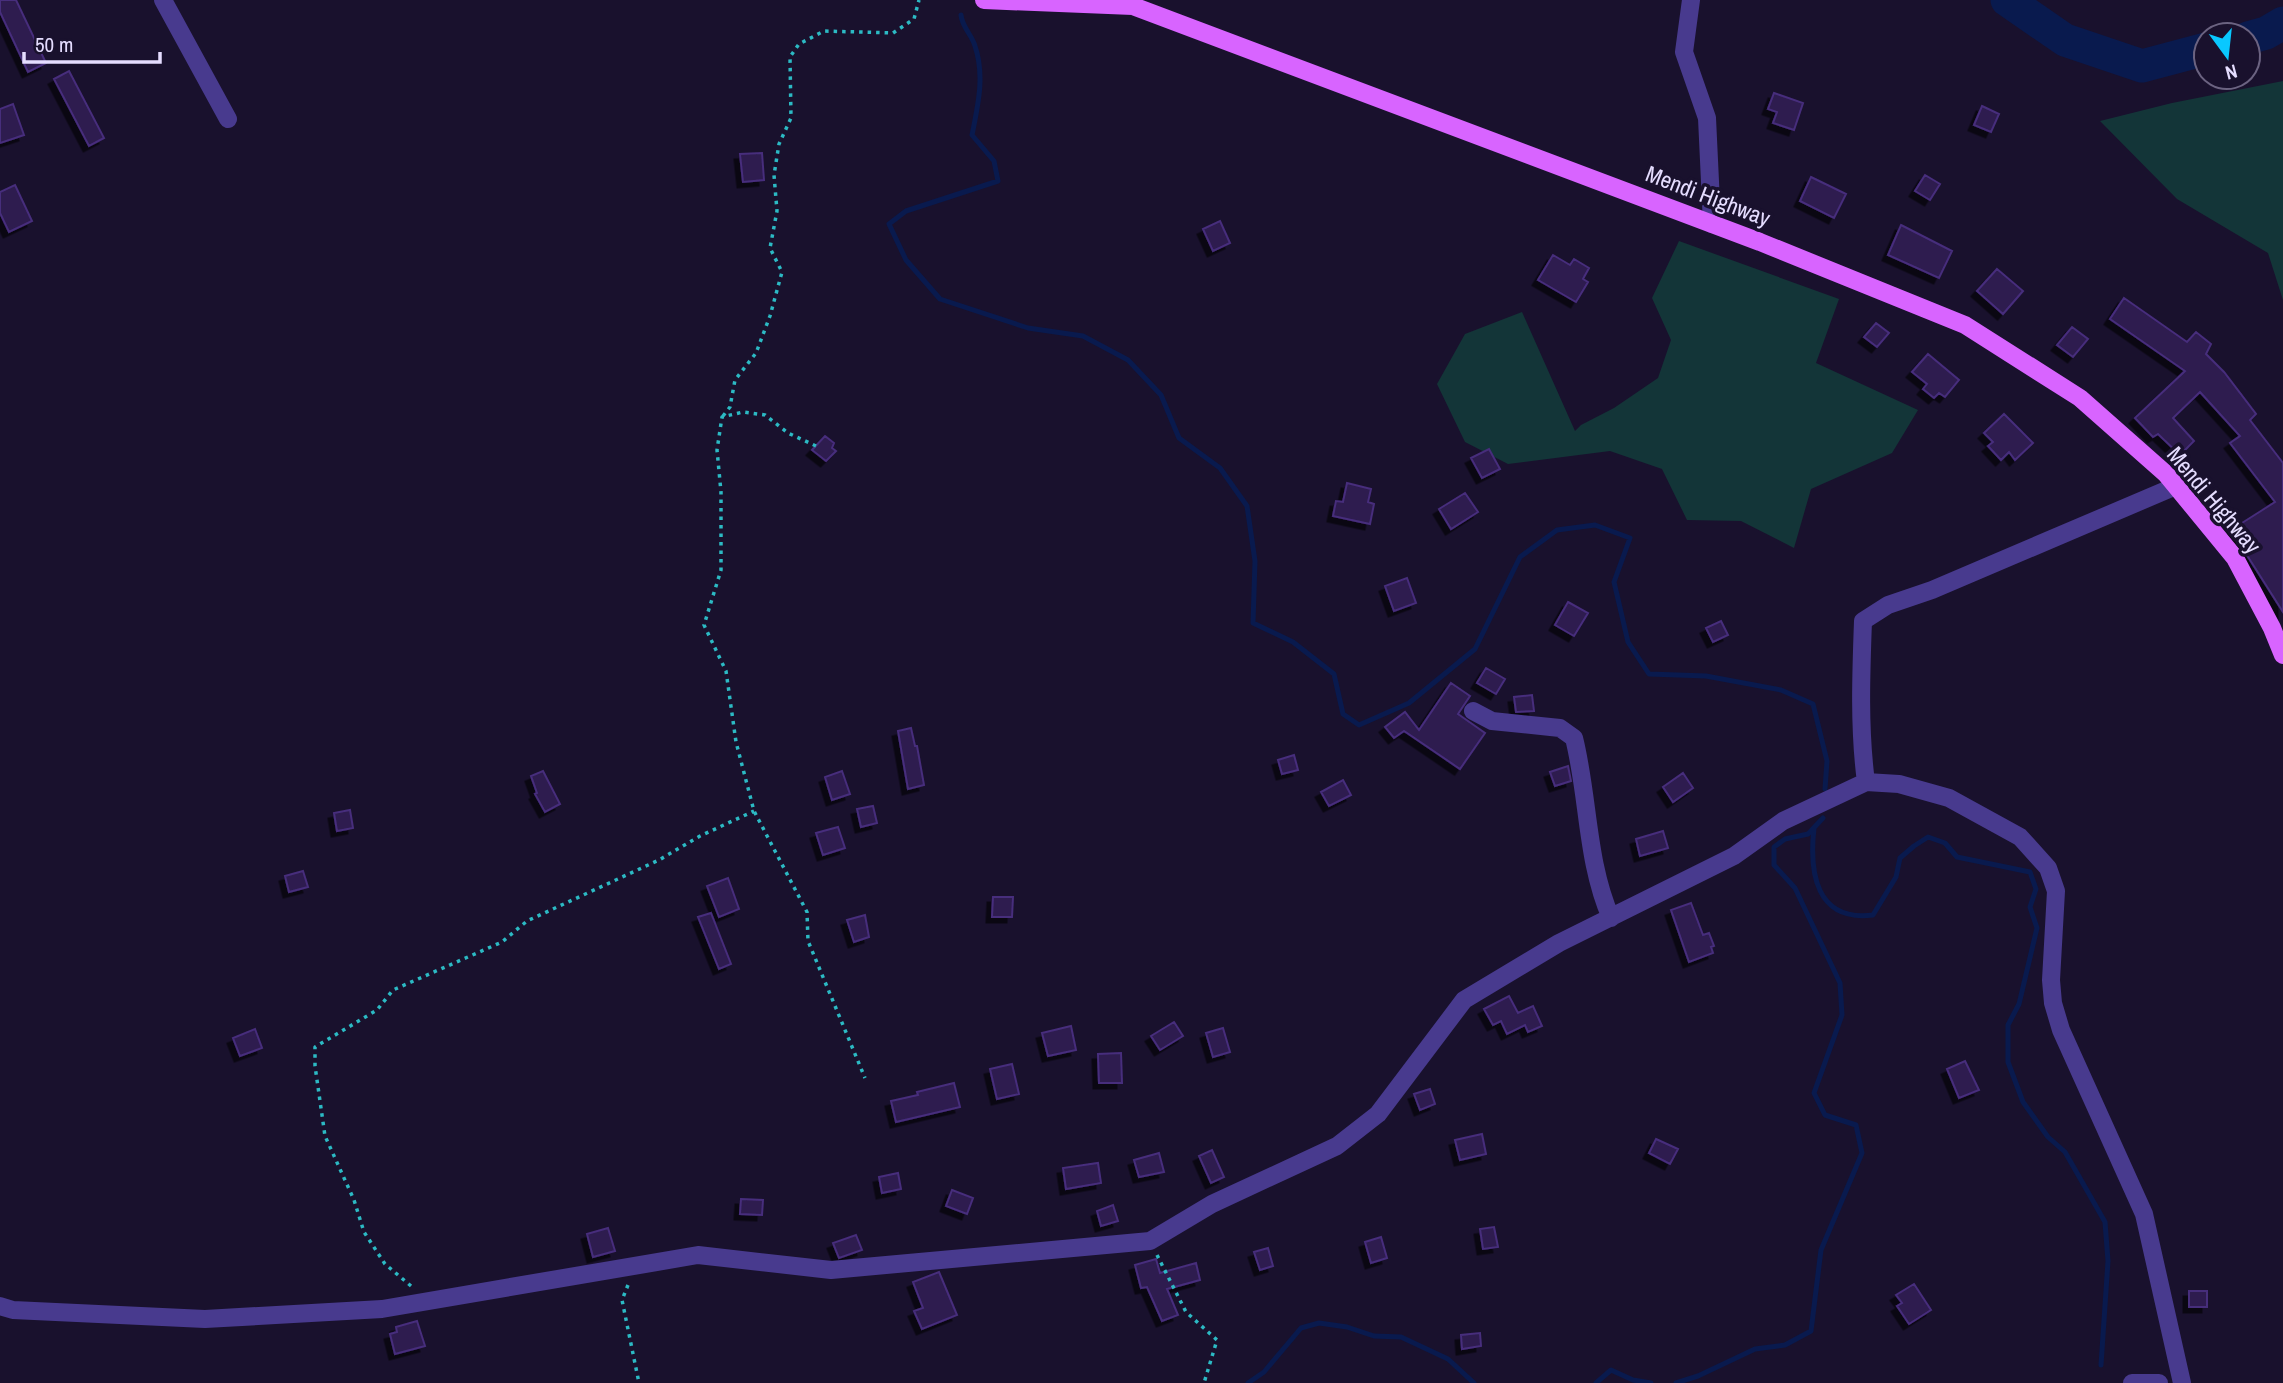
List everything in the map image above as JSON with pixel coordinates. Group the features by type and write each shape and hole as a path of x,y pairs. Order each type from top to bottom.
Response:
{"main road":[{"name":"Mendi Highway","path":"984,0 1133,6 1712,224 1965,325 2080,398 2166,474 2235,558 2272,628 2283,655"}],"street":[{"path":"163,0 229,118"},
{"path":"1691,0 1685,52 1707,118 1712,224"},
{"path":"1866,782 1862,737 1863,621 1888,606 1932,590 2176,486"},
{"path":"1473,711 1492,721 1560,727 1574,738 1581,767 1595,871 1611,918"},
{"path":"0,1306 13,1310 205,1319 382,1309 698,1255 831,1270 1150,1241 1212,1204 1337,1146 1378,1114 1464,1000 1559,943 1734,856 1783,821 1866,782 1899,783 1949,797 2020,837 2048,868 2056,891 2051,980 2053,1003 2061,1030 2144,1213 2182,1383"},
{"path":"2132,1383 2159,1383"}],"path":[{"path":"865,1078 808,941 807,912 754,811 736,742 726,671 704,625 721,570 717,450 722,417 730,407 735,380 756,353 782,272 770,248 778,211 774,175 777,154 792,118 790,57 799,44 824,31 893,33 914,19 919,0"},
{"path":"722,417 743,412 765,415 788,433 816,446"},
{"path":"417,1303 410,1284 385,1264 363,1232 354,1200 325,1136 315,1066 315,1047 377,1010 393,990 502,942 527,921 659,860 700,836 754,811"},
{"path":"1150,1241 1186,1312 1217,1340 1204,1383"},
{"path":"635,1266 622,1300 639,1383"}],"green space":[{"path":"2283,81 2283,300 2268,253 2177,199 2100,121 2233,91 2262,91 2262,85"},
{"path":"1679,241 1839,299 1816,363 1918,410 1892,453 1811,489 1794,548 1741,521 1687,520 1662,469 1610,451 1508,464 1465,442 1437,384 1465,334 1522,312 1575,431 1581,425 1614,408 1658,378 1671,340 1652,298"}],"building":[{"path":"0,0 16,0 46,63 28,72 0,12"},
{"path":"69,71 104,138 89,146 54,79"},
{"path":"1774,93 1803,103 1794,130 1773,123 1777,112 1768,109"},
{"path":"13,104 24,135 0,143 0,109"},
{"path":"1982,106 1999,114 1991,132 1974,125"},
{"path":"762,153 764,180 743,182 740,154"},
{"path":"1925,175 1940,184 1930,200 1915,191"},
{"path":"1811,177 1846,194 1834,218 1800,201"},
{"path":"15,185 32,221 9,232 0,213 0,192"},
{"path":"1220,221 1230,243 1213,251 1203,229"},
{"path":"1901,225 1952,251 1939,278 1888,255"},
{"path":"1553,255 1570,265 1574,259 1589,268 1583,279 1588,282 1576,302 1538,280"},
{"path":"1997,269 2023,291 2003,314 1977,291"},
{"path":"2124,298 2187,342 2196,332 2211,344 2206,354 2224,372 2256,414 2250,420 2283,463 2283,612 2231,530 2275,502 2230,443 2240,436 2200,392 2173,418 2194,441 2180,455 2158,434 2153,437 2135,418 2185,371 2110,319"},
{"path":"1876,323 1889,333 1877,347 1864,337"},
{"path":"2072,327 2088,339 2073,357 2057,345"},
{"path":"1928,354 1959,380 1945,397 1939,393 1934,398 1923,389 1927,384 1912,372"},
{"path":"2004,414 2033,443 2015,460 2009,452 2001,460 1988,446 1993,442 1984,433"},
{"path":"825,436 834,443 832,448 836,451 826,461 812,450"},
{"path":"1489,449 1500,469 1482,478 1471,458"},
{"path":"1347,483 1371,489 1368,502 1374,504 1370,524 1333,516 1336,501 1343,502"},
{"path":"1465,493 1478,512 1451,529 1439,509"},
{"path":"1407,578 1416,603 1394,611 1385,586"},
{"path":"1568,602 1588,613 1574,636 1555,625"},
{"path":"1721,621 1728,635 1713,642 1706,628"},
{"path":"1486,668 1505,679 1496,694 1477,683"},
{"path":"1451,683 1470,696 1458,714 1485,733 1460,769 1404,731 1394,738 1385,727 1405,712 1419,730"},
{"path":"1532,695 1534,711 1516,712 1514,697"},
{"path":"911,728 924,785 908,789 898,731"},
{"path":"1294,755 1298,770 1282,774 1278,760"},
{"path":"1568,766 1571,781 1555,786 1550,772"},
{"path":"543,771 560,804 545,812 535,794 537,793 531,776"},
{"path":"842,771 850,794 832,800 825,777"},
{"path":"1683,773 1693,788 1673,802 1663,787"},
{"path":"1343,780 1351,795 1329,806 1321,792"},
{"path":"873,806 877,823 861,827 857,809"},
{"path":"350,810 353,828 337,831 334,813"},
{"path":"838,827 845,848 823,855 816,833"},
{"path":"1663,831 1668,848 1640,856 1636,839"},
{"path":"303,871 308,887 289,892 285,876"},
{"path":"728,878 739,909 719,917 707,886"},
{"path":"993,897 1013,897 1012,917 992,917"},
{"path":"1691,903 1703,935 1709,933 1714,946 1711,947 1713,953 1689,962 1671,910"},
{"path":"711,913 731,964 719,969 698,917"},
{"path":"865,915 869,937 854,942 847,920"},
{"path":"1509,996 1518,1013 1533,1006 1542,1026 1528,1032 1525,1025 1507,1034 1501,1021 1493,1025 1484,1009"},
{"path":"1174,1022 1183,1036 1160,1050 1151,1036"},
{"path":"1071,1026 1076,1050 1048,1056 1042,1033"},
{"path":"1223,1028 1230,1052 1213,1057 1206,1033"},
{"path":"255,1029 262,1048 240,1056 233,1038"},
{"path":"1121,1053 1122,1083 1099,1083 1098,1054"},
{"path":"1965,1061 1979,1090 1959,1098 1947,1069"},
{"path":"1012,1064 1019,1094 997,1099 990,1069"},
{"path":"954,1083 960,1107 896,1122 891,1101"},
{"path":"1430,1089 1435,1104 1420,1110 1414,1094"},
{"path":"1482,1134 1486,1154 1460,1160 1455,1140"},
{"path":"1656,1139 1678,1149 1670,1164 1649,1153"},
{"path":"1212,1150 1224,1177 1211,1183 1199,1156"},
{"path":"1159,1153 1164,1172 1139,1177 1134,1160"},
{"path":"1098,1163 1101,1183 1066,1189 1063,1168"},
{"path":"898,1173 901,1189 882,1193 879,1177"},
{"path":"952,1190 973,1198 967,1214 946,1206"},
{"path":"741,1199 763,1200 762,1215 740,1214"},
{"path":"1113,1205 1118,1221 1101,1226 1097,1211"},
{"path":"1494,1227 1498,1247 1483,1249 1480,1229"},
{"path":"608,1228 615,1251 593,1257 587,1234"},
{"path":"856,1235 862,1250 839,1258 833,1243"},
{"path":"1381,1237 1387,1258 1371,1263 1365,1242"},
{"path":"1268,1248 1273,1266 1260,1270 1254,1252"},
{"path":"1156,1259 1160,1273 1196,1263 1200,1280 1167,1289 1178,1315 1162,1321 1147,1287 1141,1288 1135,1265"},
{"path":"939,1272 957,1315 922,1329 914,1311 923,1308 913,1282"},
{"path":"1914,1284 1931,1310 1909,1324 1897,1306 1902,1303 1896,1295"},
{"path":"2189,1291 2207,1291 2207,1307 2189,1307"},
{"path":"417,1321 425,1346 395,1354 390,1334 397,1332 396,1327"},
{"path":"1480,1333 1481,1346 1462,1349 1461,1335"}],"waterway":[{"path":"2007,0 2065,40 2142,66 2192,53"},
{"path":"961,15 975,46 980,68 980,90 972,135 994,161 998,181 906,211 889,224 906,260 940,299 1028,328 1083,336 1128,360 1161,395 1179,438 1220,468 1247,506 1255,561 1253,623 1293,642 1334,674 1343,714 1359,725 1409,703 1475,649 1520,557 1557,530 1595,525 1630,538 1614,582 1628,642 1649,674 1706,676 1781,690 1813,704 1827,761 1825,789"},
{"path":"2262,34 2283,23"},
{"path":"1676,1383 1698,1376 1755,1349 1785,1345 1811,1331 1821,1250 1862,1153 1856,1125 1825,1115 1814,1093 1842,1015 1840,983 1795,888 1774,865 1774,847 1785,839 1808,834 1823,818"},
{"path":"1814,828 1813,862 1820,891 1839,911 1854,915 1873,915 1896,877 1900,858 1928,837 1945,843 1957,857 2030,872 2036,889 2030,907 2037,928 2019,1004 2008,1025 2008,1062 2023,1102 2048,1137 2065,1152 2105,1222 2108,1261 2101,1365"},
{"path":"1248,1383 1264,1372 1301,1328 1319,1323 1347,1327 1374,1336 1401,1337 1448,1359 1474,1383"},
{"path":"1596,1383 1611,1370 1633,1380 1651,1383"}]}
